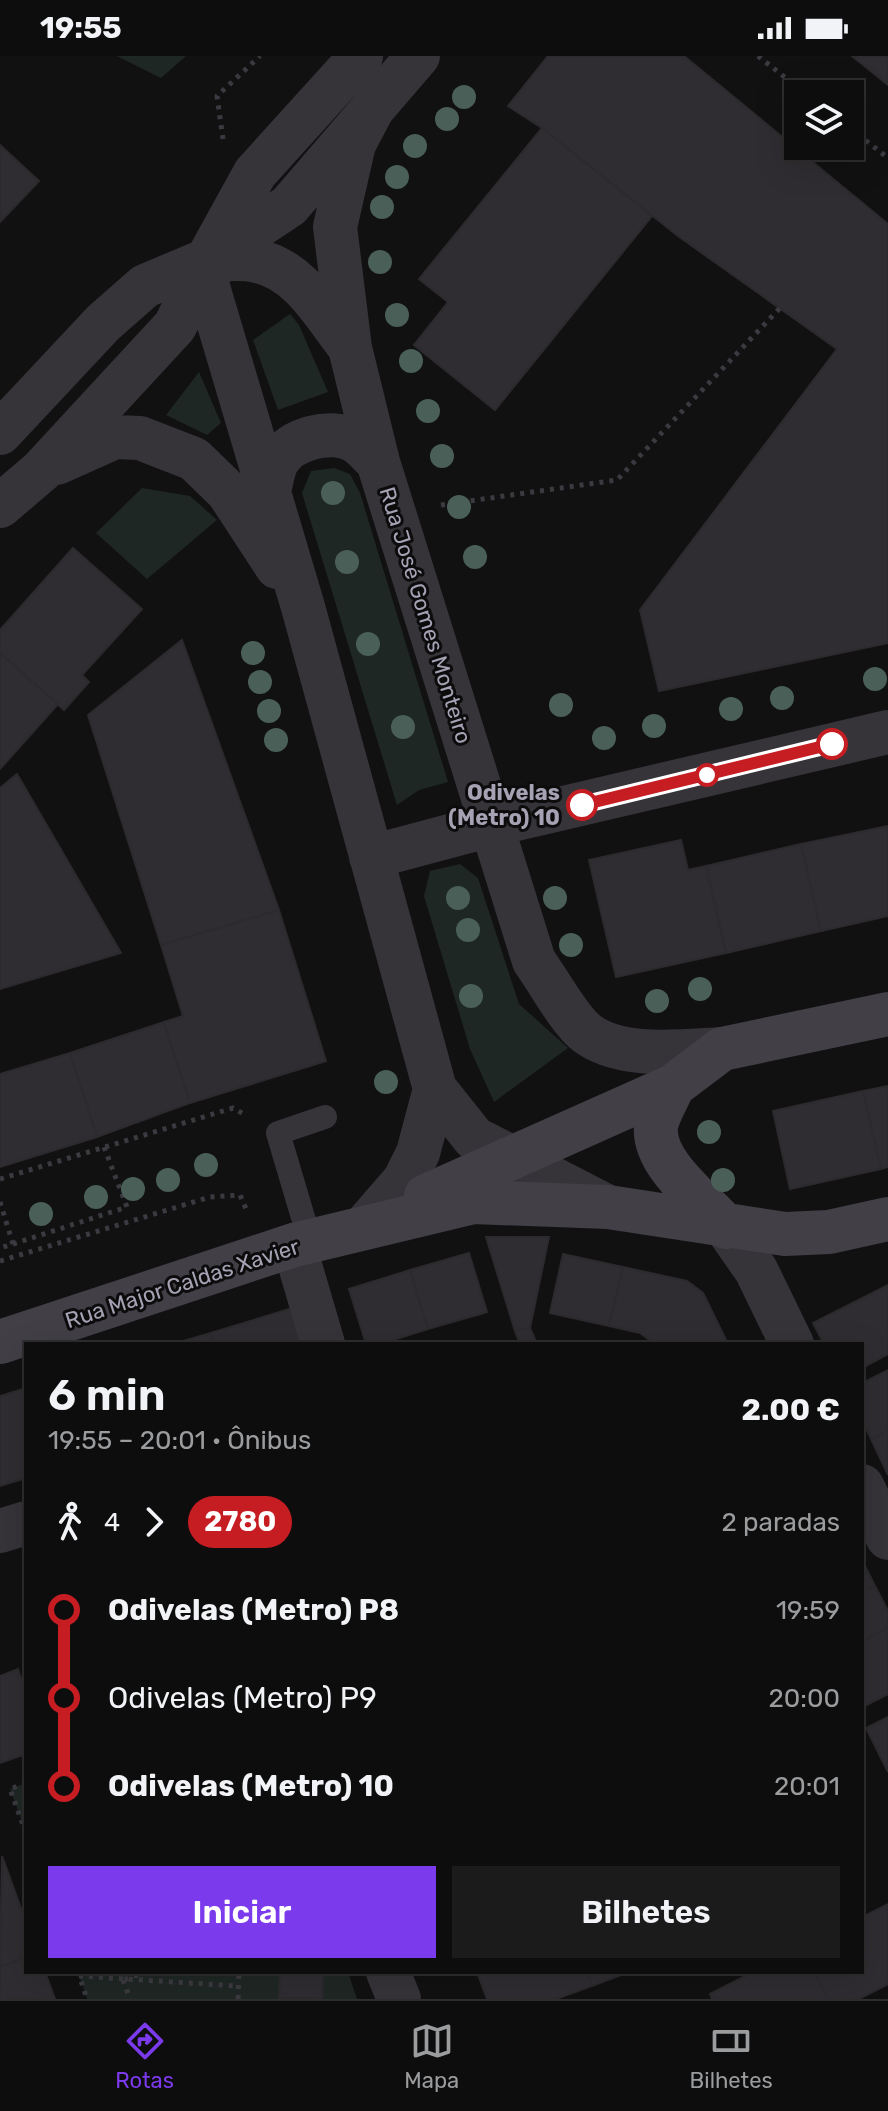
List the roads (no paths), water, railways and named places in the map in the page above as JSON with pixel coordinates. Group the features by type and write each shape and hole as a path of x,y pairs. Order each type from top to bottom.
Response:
{"street":[{"path":"0,506 41,471 175,326 255,173 361,56"},
{"path":"0,433 103,323 145,286 207,260 289,206 418,56"},
{"name":"Rua José Gomes Monteiro","path":"375,104 354,144 335,227 350,348 378,462 534,961 584,1031 604,1042 654,1053 722,1049"},
{"path":"207,260 208,287 303,607 435,1089 474,1138 523,1150 608,1207"},
{"name":"Rua José Gomes Monteiro","path":"207,260 257,260 288,273 308,293 350,348"},
{"name":"Rua José Gomes Monteiro","path":"269,492 277,461 304,440 330,436 354,440 378,462"},
{"path":"41,471 115,437 140,438 194,459 228,492 303,607"},
{"path":"371,857 491,825 888,732"},
{"path":"722,1049 888,1014"},
{"name":"Rua Major Caldas Xavier","path":"365,1226 523,1150 673,1086 722,1049"},
{"path":"673,1086 656,1126 659,1145 677,1178 707,1203 756,1270 791,1342"},
{"path":"365,1226 404,1181 418,1153 435,1089"},
{"name":"Rua Major Caldas Xavier","path":"0,1342 302,1234 365,1226 473,1202 608,1207 785,1234 829,1232 888,1219"},
{"path":"302,1234 323,1342"},
{"path":"864,1490 888,1538"},
{"path":"0,1531 24,1524"},
{"path":"389,1974 399,1999"}],"lane":[{"path":"302,1234 278,1133 325,1117"}],"place":[{"name":"Odivelas (Metro) 10","path":"582,805"}]}
